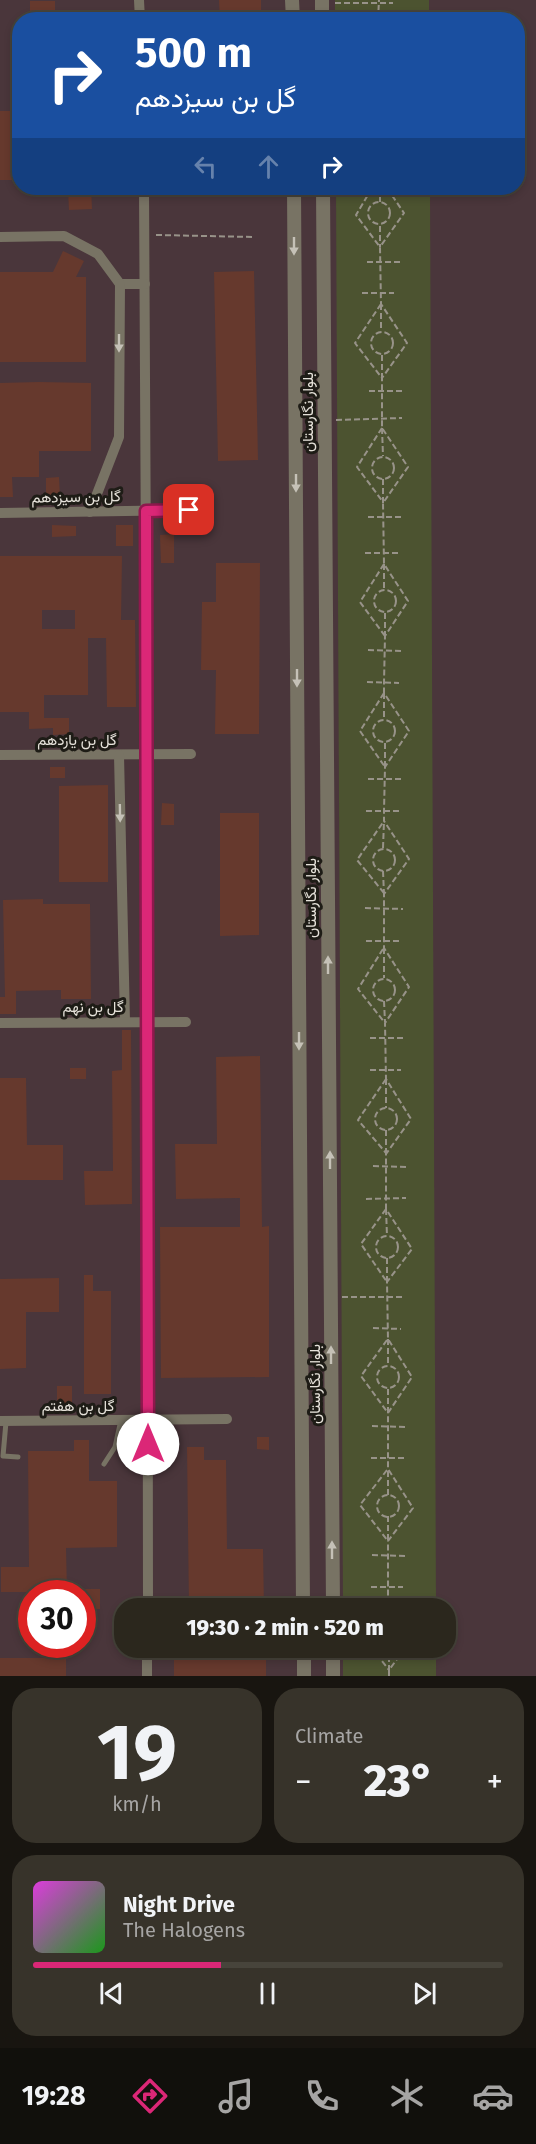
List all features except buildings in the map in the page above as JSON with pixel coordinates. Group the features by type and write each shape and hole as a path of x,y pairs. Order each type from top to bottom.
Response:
{"street":[{"path":"144,195 148,1598"},
{"name":"بلوار نگارستان","path":"294,195 303,1598"},
{"name":"بلوار نگارستان","path":"323,195 333,1598"},
{"path":"0,237 64,236 98,254 120,284 119,437 90,512"},
{"path":"120,284 145,284"},
{"name":"گل بن سیزدهم","path":"0,513 189,510"},
{"path":"119,754 125,1022"},
{"name":"گل بن یازدهم","path":"0,755 191,754"},
{"name":"گل بن نهم","path":"0,1023 186,1022"},
{"name":"گل بن هفتم","path":"3,1421 227,1419"},
{"path":"147,1658 147,1676"},
{"path":"304,1658 304,1676"},
{"path":"333,1658 333,1676"}],"lane":[{"path":"104,1464 115,1447 121,1420"},
{"path":"3,1421 3,1456 18,1457"}],"path":[{"path":"322,2 379,1 393,3"},
{"path":"368,195 356,215 380,247"},
{"path":"380,195 380,202"},
{"path":"380,247 404,213 392,195"},
{"path":"380,202 387,205 391,212 389,219 380,225 370,220 368,213 370,206 380,202"},
{"path":"380,225 381,332"},
{"path":"145,235 255,237"},
{"path":"367,262 400,262"},
{"path":"362,293 394,293"},
{"path":"381,304 407,343 382,378"},
{"path":"381,304 355,344 382,378"},
{"path":"381,332 391,337 393,344 390,351 382,355 373,351 370,345 374,334 381,332"},
{"path":"382,355 383,456"},
{"path":"369,391 403,391"},
{"path":"324,420 402,418"},
{"path":"382,428 408,467 383,502"},
{"path":"382,428 357,467 383,502"},
{"path":"383,456 390,458 394,468 392,475 383,479 375,476 372,469 374,462 383,456"},
{"path":"383,479 384,590"},
{"path":"368,517 403,517"},
{"path":"365,553 400,553"},
{"path":"384,564 408,601 385,636"},
{"path":"384,564 360,602 385,636"},
{"path":"384,590 393,594 396,600 392,610 385,613 375,608 373,600 376,594 384,590"},
{"path":"384,720 385,613"},
{"path":"368,650 402,651"},
{"path":"367,682 399,683"},
{"path":"384,693 409,731 385,767"},
{"path":"384,693 360,731 385,767"},
{"path":"384,720 391,722 395,729 392,739 385,742 375,739 372,732 377,722 384,720"},
{"path":"384,848 385,742"},
{"path":"368,779 404,779"},
{"path":"366,811 401,811"},
{"path":"384,821 409,859 384,894"},
{"path":"384,821 357,860 384,894"},
{"path":"384,848 393,853 395,860 393,867 383,871 376,868 373,861 374,854 384,848"},
{"path":"383,871 384,979"},
{"path":"365,908 403,909"},
{"path":"366,941 399,940"},
{"path":"384,948 409,987 385,1023"},
{"path":"384,948 358,989 385,1023"},
{"path":"384,979 391,982 395,989 393,996 384,1001 376,998 373,991 377,981 384,979"},
{"path":"384,1001 386,1108"},
{"path":"370,1038 403,1038"},
{"path":"370,1070 401,1070"},
{"path":"386,1079 411,1119 386,1154"},
{"path":"386,1079 358,1119 386,1154"},
{"path":"386,1108 394,1111 398,1118 396,1125 386,1130 379,1128 375,1118 378,1111 386,1108"},
{"path":"386,1130 387,1236"},
{"path":"373,1166 406,1167"},
{"path":"366,1199 406,1198"},
{"path":"386,1209 412,1249 387,1282"},
{"path":"386,1209 361,1244 387,1282"},
{"path":"387,1236 396,1242 397,1249 393,1256 387,1258 380,1256 376,1249 380,1239 387,1236"},
{"path":"387,1258 388,1366"},
{"path":"331,1297 404,1297"},
{"path":"373,1328 401,1329"},
{"path":"388,1339 412,1377 388,1413"},
{"path":"388,1339 361,1376 388,1413"},
{"path":"388,1366 395,1369 399,1378 396,1385 388,1389 380,1385 376,1378 379,1370 388,1366"},
{"path":"388,1389 388,1495"},
{"path":"372,1426 408,1427"},
{"path":"371,1458 405,1458"},
{"path":"388,1469 413,1508 388,1541"},
{"path":"388,1469 360,1505 388,1541"},
{"path":"388,1495 396,1498 399,1505 396,1512 388,1516 380,1513 377,1506 379,1499 388,1495"},
{"path":"388,1516 388,1597"},
{"path":"372,1555 407,1556"},
{"path":"371,1587 403,1587"},
{"path":"380,1658 389,1670"},
{"path":"389,1658 389,1676"},
{"path":"389,1670 398,1658"}],"shaded area":[{"path":"0,0 536,0 536,1676 0,1676"}],"green space":[{"path":"335,0 429,0 429,12 335,12"},
{"path":"336,195 430,195 436,1598 343,1598"},
{"path":"343,1658 436,1658 436,1676 343,1676"}],"route":[{"path":"148,1444 146,511 189,510"}]}
